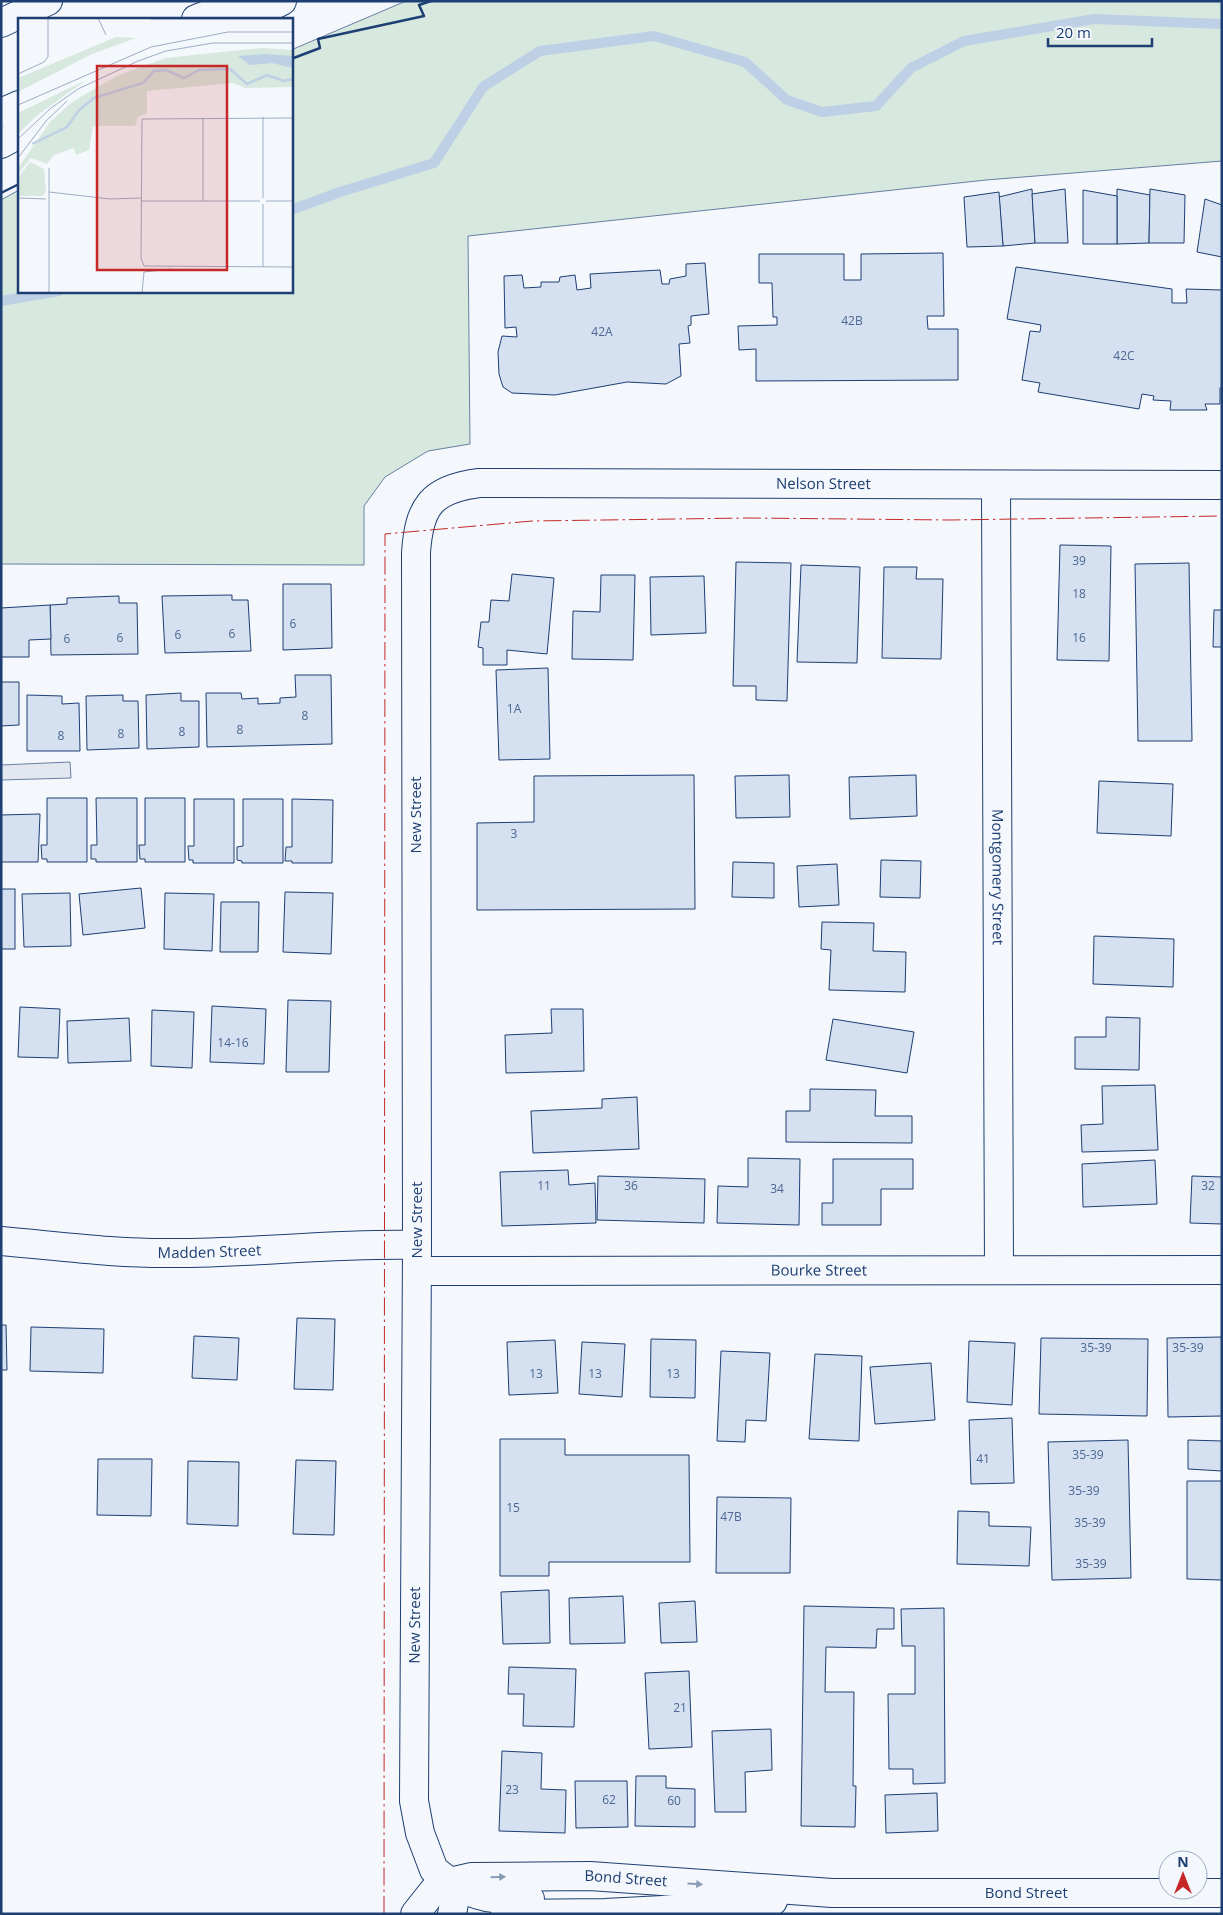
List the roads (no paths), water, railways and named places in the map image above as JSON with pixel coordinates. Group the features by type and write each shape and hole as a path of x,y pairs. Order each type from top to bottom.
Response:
{"main road":[{"path":"4,22 48,1"},
{"path":"199,18 243,1"},
{"path":"248,18 282,1"},
{"path":"1,113 18,105"},
{"path":"1,144 18,135"},
{"name":"Nelson Street","path":"431,502 444,492 458,486 479,483 996,486 1222,485"},
{"name":"Montgomery Street","path":"996,486 999,1269"},
{"name":"New Street","path":"431,502 424,511 419,523 416,553 417,1258 414,1801 420,1834 434,1870 468,1893 492,1899 564,1899 666,1909"},
{"name":"Madden Street","path":"1,1241 122,1252 175,1253 373,1244 417,1258"},
{"name":"Bourke Street","path":"417,1258 999,1269 1222,1270"},
{"name":"Bond Street","path":"450,1882 472,1877 590,1876 832,1893 1222,1893"},
{"path":"415,1914 434,1890 450,1882 454,1903 452,1914"},
{"name":"Bond Street","path":"505,1914 604,1913 740,1906 832,1893"}],"waterway":[{"path":"292,210 340,192 434,163 483,87 540,51 654,36 745,62 787,100 822,112 876,106 911,68 964,41 1094,19 1222,24"},
{"path":"1,301 53,292"}]}
